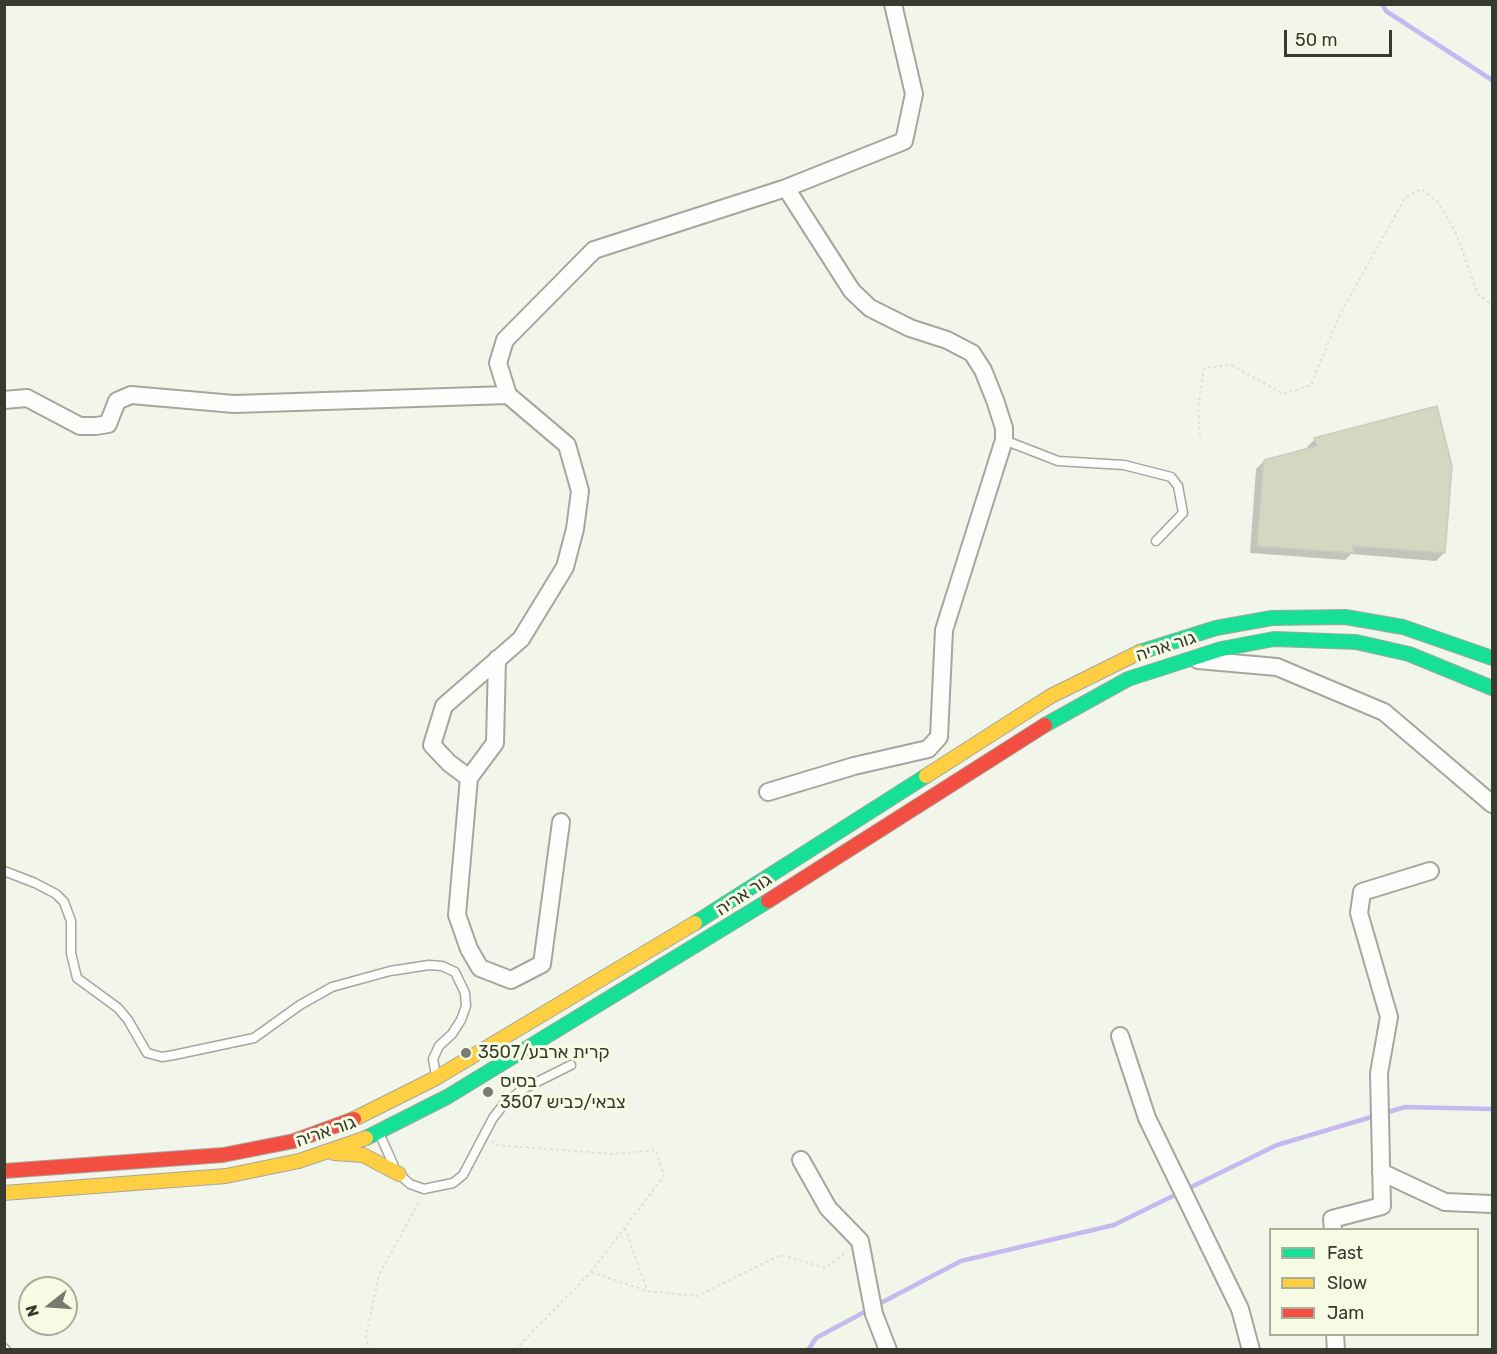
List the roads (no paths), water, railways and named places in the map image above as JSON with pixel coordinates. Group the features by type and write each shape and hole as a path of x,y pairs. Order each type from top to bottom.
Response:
{"main road":[{"name":"גור אריה","path":"4,1171 223,1155 294,1141 369,1113 436,1078 697,922 1050,696 1137,652 1216,628 1272,618 1308,616 1376,621 1428,635 1492,658"},
{"name":"גור אריה","path":"4,1193 226,1176 326,1153 378,1132 447,1097 708,940 997,753 1061,715 1128,680 1185,659 1274,639 1356,642 1409,654 1492,688"},
{"path":"326,1153 363,1155 399,1174"}],"street":[{"path":"469,778 449,763 432,745 444,706 521,639 565,567 575,529 580,491 567,445 508,395 498,363 505,340 594,250 786,188 904,141 914,94 893,4"},
{"path":"768,792 854,766 928,749 939,737 944,630 1004,440 1004,428 995,400 983,370 972,353 947,340 910,328 870,308 852,291 786,188"},
{"path":"4,400 27,398 80,426 96,426 108,424 117,401 131,395 234,404 508,395"},
{"path":"497,659 495,743 469,778 457,915 469,949 480,968 511,980 542,964 561,822"},
{"path":"1185,659 1277,667 1384,712 1492,804"},
{"path":"1333,1228 1332,1220 1382,1206 1379,1073 1389,1017 1359,913 1362,892 1430,871"},
{"path":"1120,1036 1147,1118 1240,1310 1251,1350"},
{"path":"801,1160 828,1208 860,1241 874,1314 888,1350"},
{"path":"1381,1172 1445,1202 1492,1204"}],"lane":[{"path":"1004,440 1058,461 1124,465 1171,477 1178,486 1183,513 1156,541"},
{"path":"4,871 35,883 64,902 71,921 71,953 76,978 118,1008 128,1020 147,1053 162,1057 254,1038 300,1005 332,987 355,979 429,965 442,966 455,972 465,993 466,1006 453,1034 439,1046 433,1059 436,1078"},
{"path":"369,1113 399,1174 410,1184 424,1189 453,1183 463,1174 504,1104 523,1089 571,1065"}],"waterway":[{"path":"1382,4 1386,11 1492,80"},
{"path":"1187,1189 1277,1145 1405,1107 1492,1109"},
{"path":"877,1305 961,1261 1114,1225 1179,1193"},
{"path":"808,1350 816,1338 870,1309"}],"place":[{"name":"קרית ארבע/3507","path":"466,1053"},
{"name":"בסיס צבאי/כביש 3507","path":"488,1092"}]}
